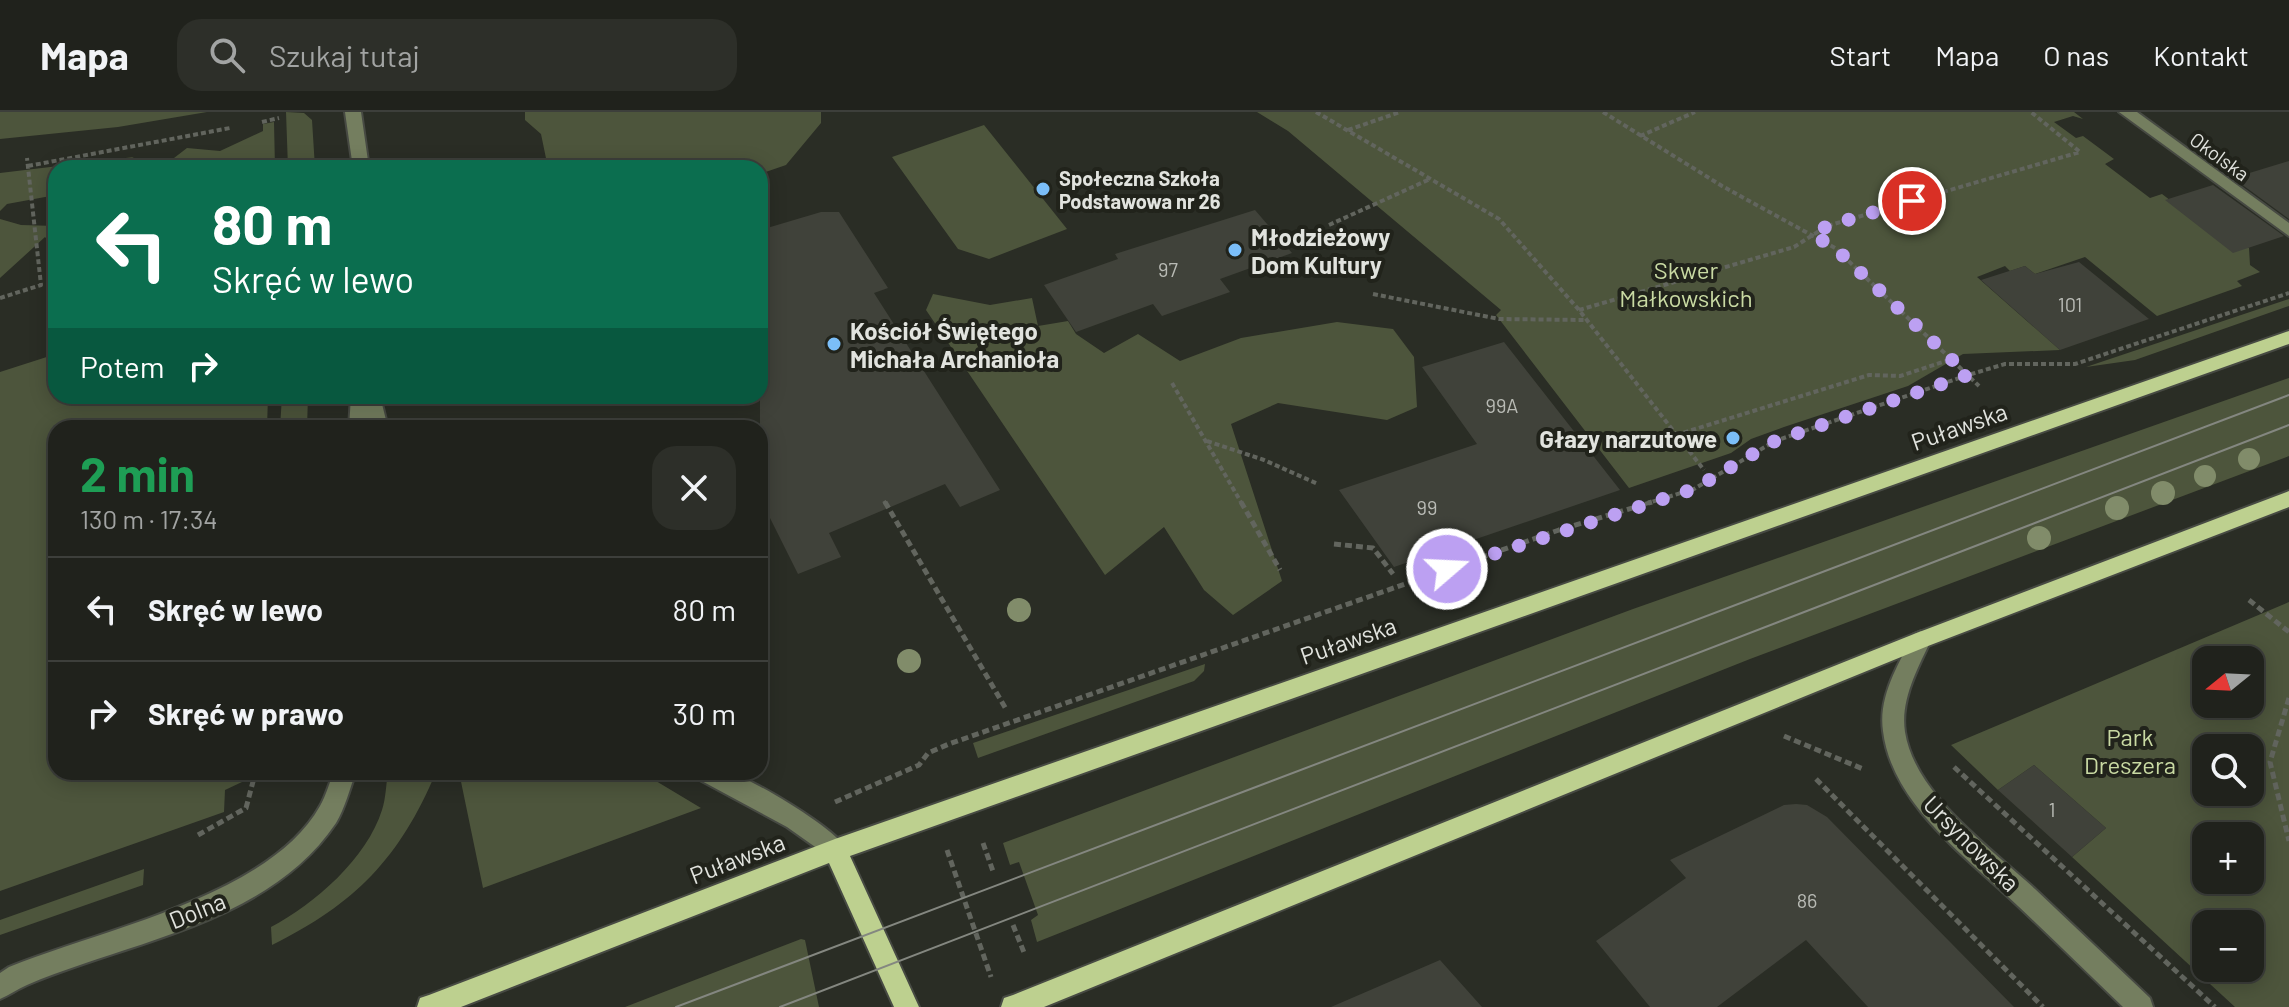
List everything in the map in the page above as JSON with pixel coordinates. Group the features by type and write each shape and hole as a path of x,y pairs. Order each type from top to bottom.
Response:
{"main road":[{"name":"Puławska","path":"429,1007 835,850 2289,337"},
{"path":"1013,1007 1921,640 2289,499"},
{"path":"835,850 907,1007"}],"street":[{"path":"353,112 360,160"},
{"name":"Okolska","path":"2127,112 2289,231"},
{"name":"Ursynowska","path":"1921,640 1897,691 1893,719 1901,758 1922,792 1952,826 2141,1007"},
{"name":"Dolna","path":"0,987 18,976 204,908 254,883 304,849 341,793 343,780"},
{"path":"721,780 795,819 835,850"}],"path":[{"path":"1316,112 1499,219 1579,310 1704,470"},
{"path":"1347,130 1400,112"},
{"path":"1603,112 1639,137 1835,248 1979,386"},
{"path":"1639,137 1695,112"},
{"path":"1579,310 1794,247 1827,226 2080,152 2031,112"},
{"path":"262,122 279,118"},
{"path":"60,160 230,128"},
{"path":"0,298 41,285 27,158"},
{"path":"28,166 48,162"},
{"path":"1329,225 1430,179"},
{"path":"842,799 919,765 936,748 1559,530 1694,489 1775,441 2005,364 2075,364 2289,293"},
{"path":"1373,294 1499,319 1586,320"},
{"path":"1676,436 1869,375 1900,376 1952,359"},
{"path":"1172,383 1280,570"},
{"path":"1205,441 1264,460 1318,484"},
{"path":"884,501 1006,709"},
{"path":"1334,544 1373,548 1393,574"},
{"path":"2249,600 2289,632"},
{"path":"2289,698 2270,762 2289,841"},
{"path":"1734,717 1922,792"},
{"path":"1943,757 2215,1007"},
{"path":"1816,779 2043,1007"},
{"path":"198,835 245,812 254,799 255,780"},
{"path":"983,843 994,874"},
{"path":"949,856 988,969"},
{"path":"1013,925 1025,955"}],"green space":[{"path":"0,112 207,112 118,127 0,139"},
{"path":"286,112 304,113 312,120 314,160 288,160"},
{"path":"525,112 821,112 821,123 786,165 768,171 768,160 546,160 541,134 525,120"},
{"name":"Skwer Małkowskich","path":"1257,112 2074,112 2083,119 2073,116 2054,122 2076,138 2083,136 2114,159 2105,164 2150,198 2162,194 2209,230 2249,248 2250,265 2260,272 2237,281 2242,286 2157,316 2085,257 2035,274 2025,266 2010,271 2005,266 1977,277 2060,350 1963,354 1908,386 1751,439 1731,453 1629,488 1496,315 1501,310 1288,131"},
{"path":"274,122 275,160 171,160 187,148 220,151 263,131 263,124"},
{"path":"984,125 1067,229 989,259 958,249 892,157"},
{"path":"48,167 48,196 7,204 0,211 0,173"},
{"path":"0,219 21,225 48,226 48,241 45,237 0,278"},
{"path":"933,294 990,305 1032,298 1038,326 1068,321 1076,334 1104,353 1138,334 1180,361 1241,338 1337,322 1393,329 1414,357 1417,407 1387,420 1278,403 1231,424 1282,581 1233,615 1204,590 1164,527 1105,575 926,310"},
{"path":"2289,299 2289,306 2135,360 2086,367"},
{"path":"48,357 48,404 268,404 267,420 48,420 48,780 242,782 225,790 224,812 0,891 0,372"},
{"path":"2289,378 2289,456 1750,659 1037,942 1031,920 1038,915 1019,862 1010,865 1003,843 1633,609"},
{"path":"282,404 308,404 307,420 280,420"},
{"name":"Park Dreszera","path":"2289,602 2289,1007 2235,1007 2208,982 2264,982 2264,910 2192,910 2192,967 2072,857 2106,828 2034,765 1998,790 1951,745"},
{"path":"1205,664 1204,671 1194,681 978,758 973,743"},
{"path":"387,780 432,780 407,830 372,875 328,913 272,945 271,927 322,893 365,845 375,828"},
{"path":"461,780 654,780 701,808 483,888"},
{"path":"144,869 143,885 0,935 0,920"},
{"path":"805,940 819,1007 625,1007"}],"building":[{"path":"2289,161 2289,219 2233,178"},
{"path":"2213,185 2284,236 2233,253 2165,200"},
{"path":"1255,210 1292,253 1220,279 1230,292 1162,316 1153,304 1076,332 1044,285 1118,259 1115,254"},
{"name":"Kościół Świętego Michała Archanioła","path":"821,212 839,212 888,288 874,293 1000,490 960,507 945,484 829,533 841,557 798,574 768,514 768,420 760,420 760,404 768,404 768,228"},
{"path":"2079,262 2149,319 2060,350 1981,280 2025,266 2035,274"},
{"path":"1504,342 1620,490 1394,567 1339,490 1477,444 1422,367"},
{"path":"2034,765 2106,828 2072,857 1998,790"},
{"path":"1784,805 1807,805 1827,817 2014,1007 1868,1007 1806,940 1717,1007 1650,1007 1596,941 1686,878 1670,860"},
{"path":"1440,960 1482,1007 1331,1007"}],"tram line":[{"path":"676,1007 2289,395"},
{"path":"780,1007 2289,425"}],"place":[{"name":"Społeczna Szkoła Podstawowa nr 26","path":"1043,189"},
{"name":"Młodzieżowy Dom Kultury","path":"1235,250"},
{"name":"Kościół Świętego Michała Archanioła","path":"834,344"},
{"name":"Głazy narzutowe","path":"1733,438"}],"route":[{"path":"1447,569 1559,530 1694,489 1741,458 1775,441 1968,375 1835,248 1813,235 1827,226 1912,201"}]}
